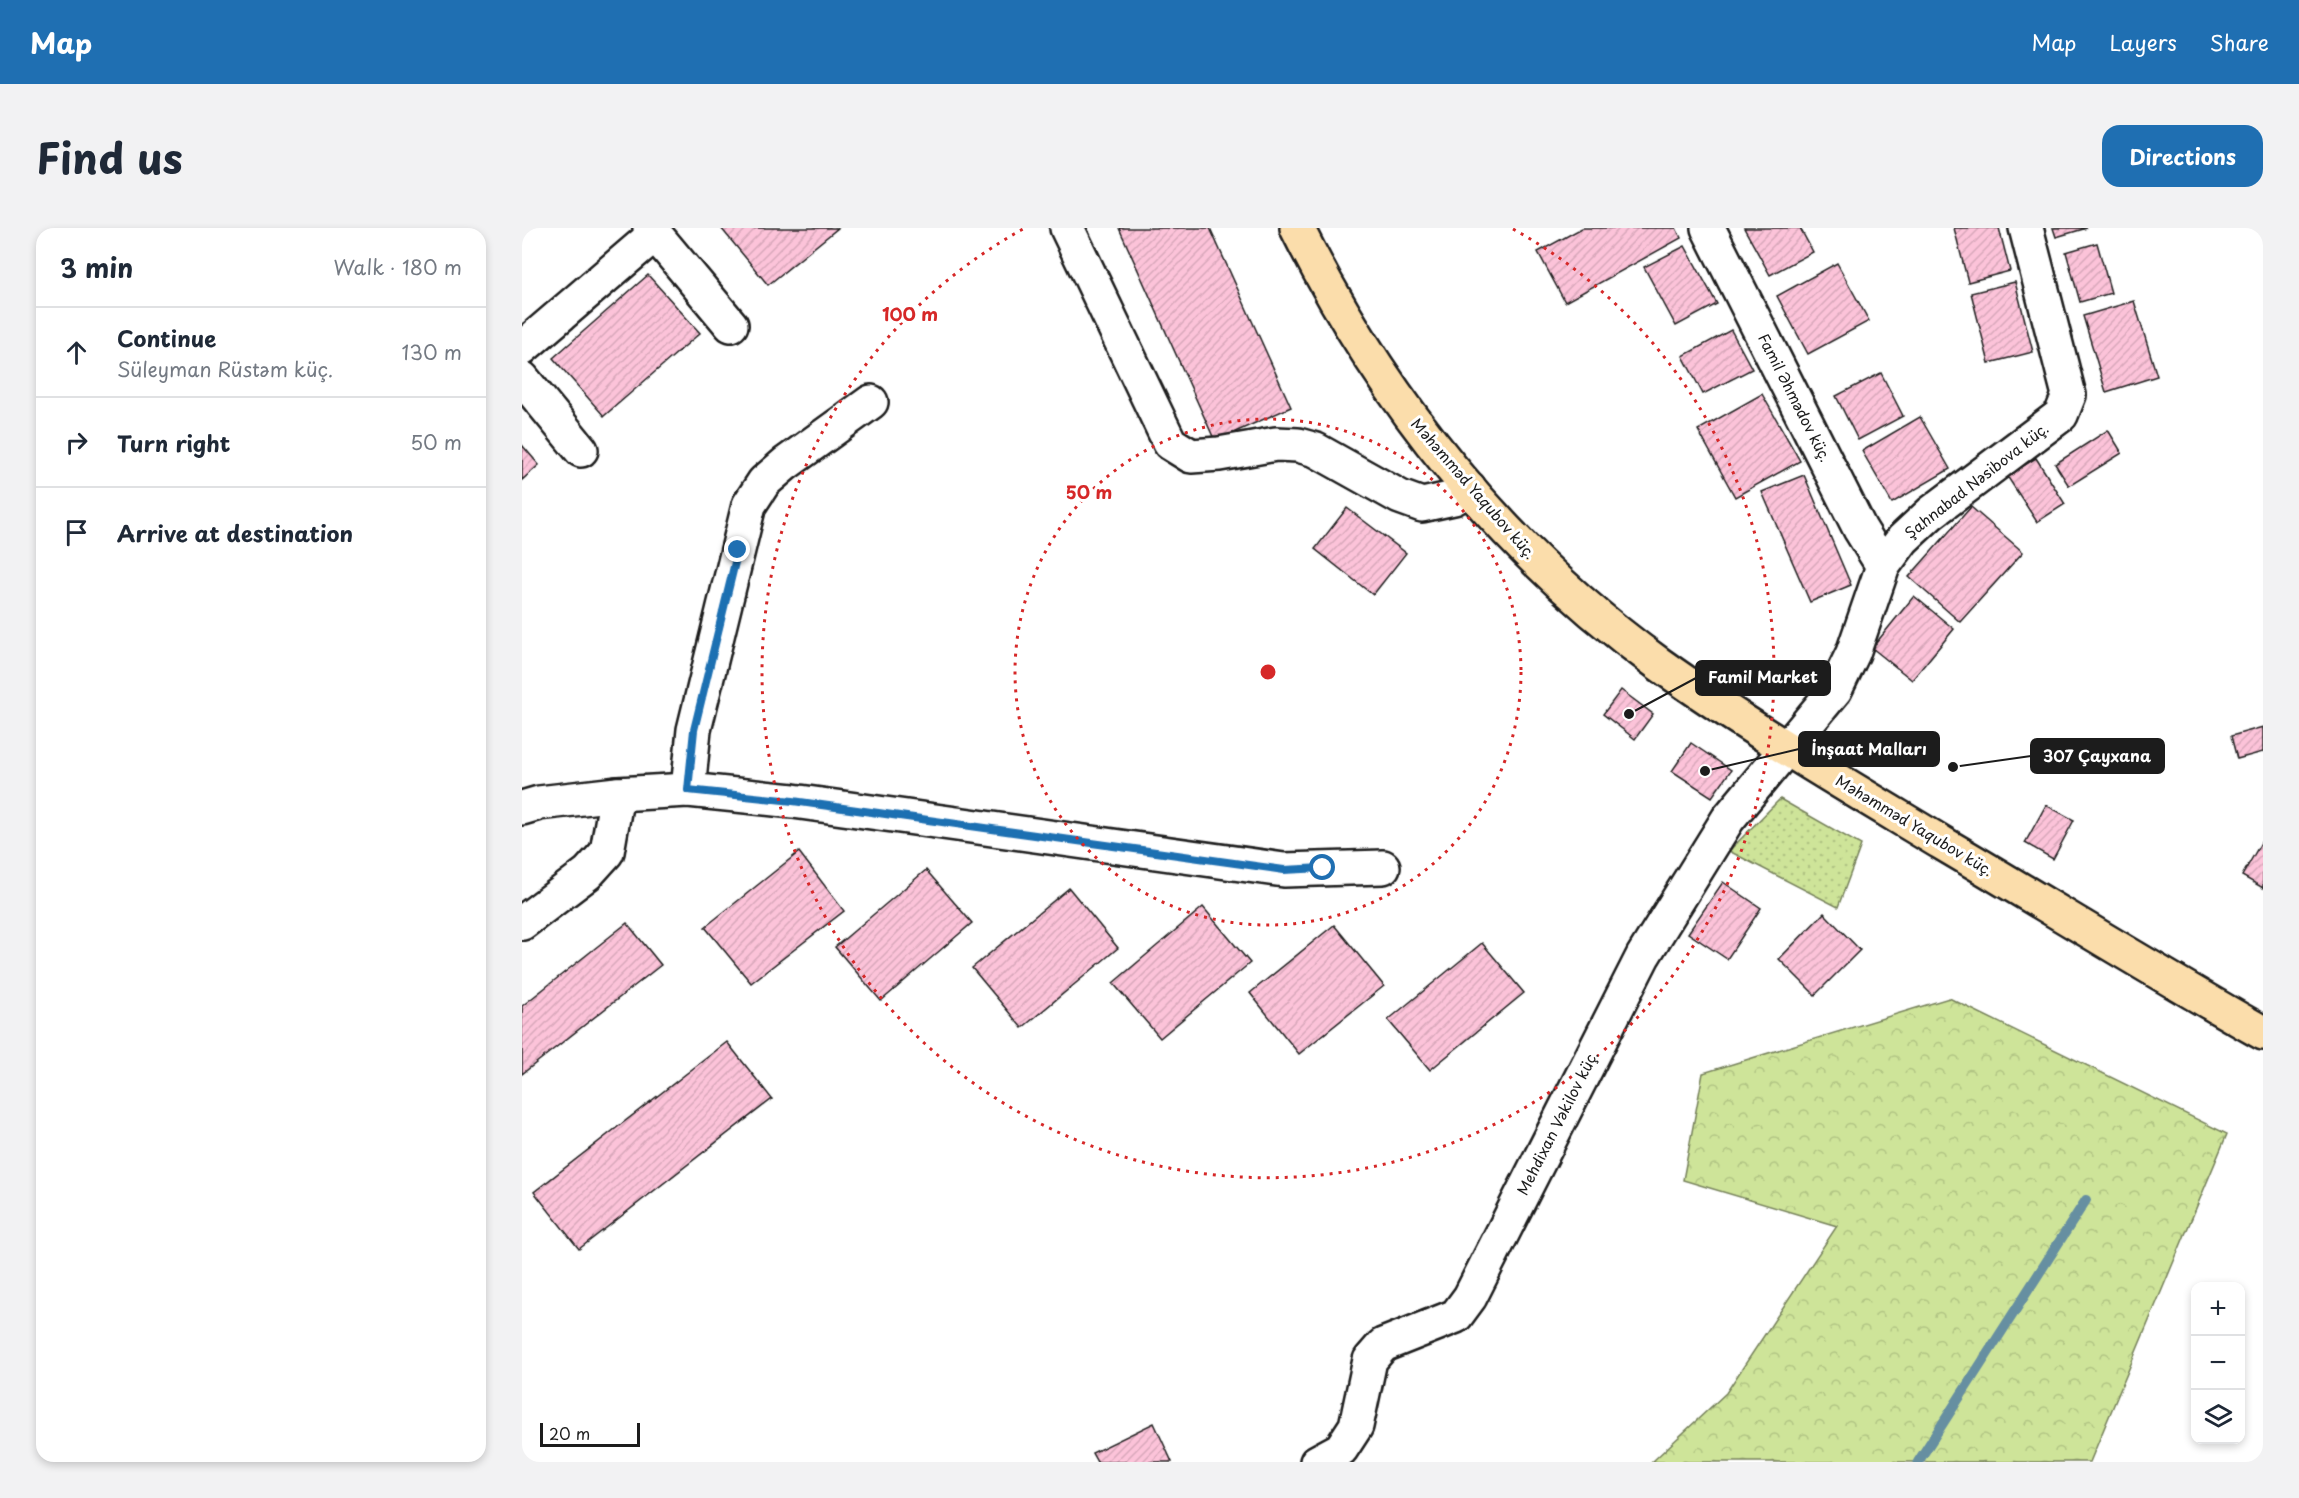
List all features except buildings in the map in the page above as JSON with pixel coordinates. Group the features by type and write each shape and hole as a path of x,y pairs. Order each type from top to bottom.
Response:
{"main road":[{"name":"Məhəmməd Yaqubov küç.","path":"1297,228 1324,283 1366,354 1422,433 1469,488 1539,563 1581,602 1657,662 1787,750 2263,1033"}],"street":[{"path":"1067,228 1170,443 1191,456 1219,454 1276,444 1298,445 1316,450 1400,497 1422,505 1454,498 1469,488"},
{"name":"Famil Əhmədov küç.","path":"1708,228 1860,529 1883,566"},
{"name":"Şahnabad Nəsibova küç.","path":"1787,750 1835,690 1853,653 1883,566 1903,539 1931,513 2061,415 2070,396 2026,228"},
{"path":"522,348 652,231 731,325"},
{"path":"522,378 581,450"},
{"path":"688,790 694,730 749,505 764,482 785,464 871,402"},
{"name":"Mehdixan Vəkilov küç.","path":"1317,1462 1341,1449 1356,1426 1370,1360 1383,1345 1456,1316 1470,1297 1643,956 1728,819 1787,750"},
{"path":"522,808 539,803 617,794 688,790 793,801 1284,870 1383,867"},
{"path":"522,923 588,873 607,852 617,794"}],"green space":[{"path":"1780,799 1861,845 1838,907 1729,851"},
{"path":"1949,998 2227,1134 2090,1462 1652,1462 1726,1393 1837,1226 1683,1180 1703,1073"}],"waterway":[{"path":"1918,1462 2086,1200"}],"place":[{"name":"Famil Market","path":"1629,714"},
{"name":"307 Çayxana","path":"1953,767"},
{"name":"İnşaat Malları","path":"1705,771"}],"route":[{"path":"738,550 694,730 688,790 793,801 1284,870 1323,868"}]}
